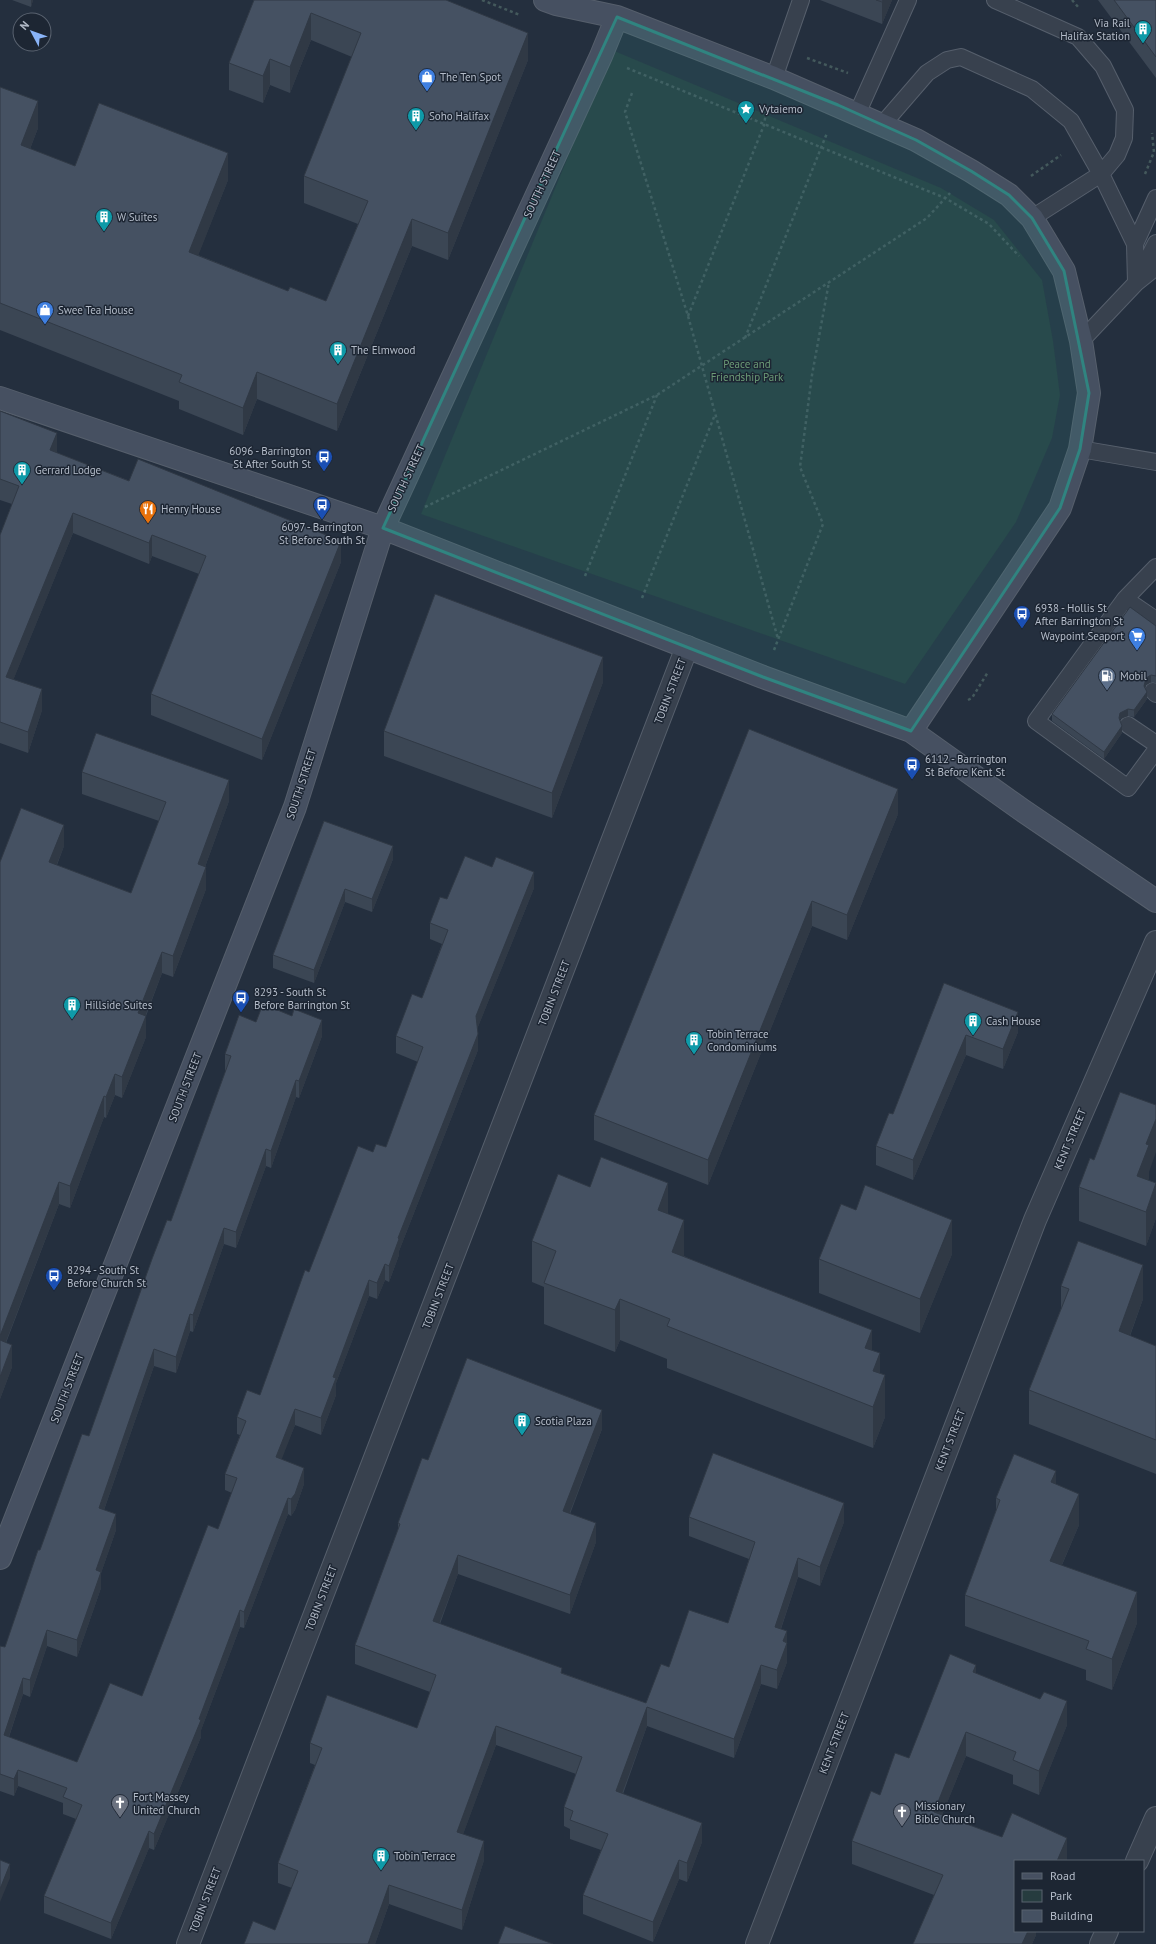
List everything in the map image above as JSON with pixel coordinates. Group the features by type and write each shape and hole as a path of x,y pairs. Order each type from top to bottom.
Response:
{"street":[{"path":"546,0 556,4 617,17 774,78 848,109 916,140 971,171 1009,195 1032,218 1064,271 1081,341 1089,393 1080,449 1060,508 911,730"},
{"path":"596,0 617,17"},
{"name":"SOUTH STREET","path":"1,1552 294,807 383,528 601,56 617,17"},
{"path":"0,398 383,528 763,677 911,730 1022,810 1156,901"},
{"name":"TOBIN STREET","path":"188,1944 687,647"},
{"name":"KENT STREET","path":"757,1944 1035,1220 1156,942"},
{"path":"1137,1860 1156,1818"},
{"path":"1101,1944 1107,1932"}],"lane":[{"path":"774,78 801,0"},
{"path":"848,109 908,0"},
{"path":"995,0 1078,37 1103,66 1125,110 1124,138 1117,155 1101,174 1032,218"},
{"path":"882,125 927,73 947,60 961,57 1032,89 1071,122 1101,174 1135,244 1136,283"},
{"path":"1135,244 1156,198"},
{"path":"1136,283 1156,243"},
{"path":"1081,341 1136,283 1156,267"},
{"path":"1080,449 1156,462"},
{"path":"1156,567 1125,598 1095,650 1072,683 1036,721 1128,788 1156,750"},
{"path":"1125,598 1156,620"},
{"path":"1128,724 1156,744"}],"path":[{"path":"639,74 946,198 989,224 1021,258"},
{"path":"688,316 764,125 770,87 774,78"},
{"path":"632,93 625,112 688,316 714,416 778,639"},
{"path":"744,338 821,148 848,109"},
{"path":"383,528 657,394 926,218"},
{"path":"763,677 823,524 800,467 812,375 829,282"},
{"path":"575,602 657,394"},
{"path":"632,625 714,416"}],"highlighted area":[{"path":"617,17 838,105 916,140 971,171 1009,195 1032,218 1064,271 1089,393 1080,449 1060,508 911,731 763,677 383,528"}],"green space":[{"name":"Peace and Friendship Park","path":"612,50 941,188 994,220 1042,280 1053,341 1060,395 1052,438 1016,522 905,684 421,514"}],"building":[{"path":"254,0 446,0 528,33 448,233 412,219 337,404 257,372 243,408 179,382 182,375 0,303 0,87 38,101 21,145 75,166 99,103 228,153 189,252 288,291 290,287 326,301 368,201 304,176 361,33 311,13 290,67 270,59 263,76 229,63"},
{"path":"1114,0 1156,0 1156,57"},
{"path":"0,411 57,433 50,450 129,481 138,459 341,541 262,739 151,694 206,556 152,535 149,543 73,513 6,677 42,689 28,732 0,722 0,535 19,486 0,479"},
{"path":"435,594 603,657 552,793 384,731"},
{"path":"1130,607 1156,626 1156,676 1151,675 1146,678 1144,686 1147,692 1134,710 1128,709 1120,713 1119,718 1122,726 1104,752 1052,714"},
{"path":"749,729 898,789 847,915 812,901 708,1160 594,1115"},
{"path":"96,733 229,780 198,864 206,867 173,956 162,952 138,1013 146,1016 122,1077 115,1074 106,1097 104,1096 70,1186 59,1182 0,1336 0,862 21,808 64,825 49,862 131,893 166,802 82,772"},
{"path":"324,821 393,846 372,899 345,889 314,970 273,955"},
{"path":"465,856 492,867 496,857 534,872 476,1016 478,1034 398,1238 399,1239 389,1266 385,1264 377,1283 369,1280 333,1377 336,1378 321,1418 295,1409 276,1457 304,1468 295,1494 291,1499 288,1498 244,1612 240,1610 199,1719 201,1720 154,1834 149,1831 111,1923 44,1896 82,1805 63,1797 67,1788 18,1770 14,1779 0,1774 0,1646 5,1647 38,1550 40,1550 82,1434 89,1436 152,1259 167,1220 171,1221 231,1056 225,1054 239,1015 256,1022 263,1004 292,1016 294,1009 322,1020 299,1081 296,1080 271,1151 266,1149 236,1232 224,1228 193,1315 190,1314 176,1357 154,1349 99,1508 116,1514 96,1570 101,1572 77,1640 47,1630 30,1680 23,1678 4,1735 77,1762 110,1683 142,1696 208,1525 218,1529 237,1478 225,1474 246,1421 237,1417 247,1390 260,1395 305,1270 309,1272 358,1146 373,1152 376,1144 386,1147 423,1047 396,1036 412,994 422,998 448,930 430,923 440,897 447,899"},
{"path":"944,983 1018,1012 1003,1049 966,1035 913,1160 876,1146 889,1113 893,1114"},
{"path":"1120,1092 1156,1105 1156,1119 1146,1144 1149,1145 1137,1176 1156,1183 1146,1212 1079,1187 1090,1158 1094,1160"},
{"path":"601,1157 668,1183 658,1210 684,1220 672,1252 872,1330 865,1348 880,1353 873,1371 885,1375 873,1407 667,1326 670,1319 620,1299 615,1310 544,1283 556,1251 532,1241 558,1174 590,1187"},
{"path":"865,1185 952,1220 920,1299 819,1259 841,1204 856,1210"},
{"path":"1078,1241 1143,1265 1119,1331 1156,1346 1156,1440 1029,1390 1069,1289 1061,1286"},
{"path":"0,1340 12,1345 0,1377"},
{"path":"467,1358 602,1410 563,1511 596,1523 570,1595 458,1555 433,1621 562,1668 561,1673 646,1703 661,1664 669,1667 689,1610 728,1623 755,1542 689,1517 713,1453 844,1503 820,1567 798,1558 775,1627 787,1631 783,1641 787,1643 777,1670 761,1665 734,1739 647,1707 616,1791 702,1823 687,1863 679,1860 653,1922 583,1895 608,1834 570,1820 573,1811 564,1807 582,1757 496,1726 457,1832 484,1841 462,1910 389,1885 368,1944 244,1944 253,1921 275,1930 298,1871 278,1863 322,1748 310,1743 327,1695 417,1728 436,1675 355,1645 400,1524 398,1523 422,1458 428,1460"},
{"path":"1014,1454 1056,1471 1051,1482 1079,1494 1050,1561 1137,1592 1112,1659 1086,1649 1089,1641 965,1595 1000,1500 996,1498"},
{"path":"950,1654 976,1665 973,1672 1040,1699 1044,1692 1067,1701 1039,1771 1013,1760 1016,1752 966,1732 934,1812 1002,1837 1012,1813 1067,1838 1057,1860 1014,1860 1014,1932 1028,1932 1022,1944 913,1944 943,1875 852,1841 871,1791 880,1795 895,1753 909,1758"},
{"path":"0,1860 10,1864 0,1889"},
{"path":"505,1926 553,1944 498,1944"}],"place":[{"name":"Via Rail Halifax Station","path":"1143,44"},
{"name":"The Ten Spot","path":"427,92"},
{"name":"Vytaiemo","path":"746,124"},
{"name":"Soho Halifax","path":"416,131"},
{"name":"W Suites","path":"104,232"},
{"name":"Swee Tea House","path":"45,325"},
{"name":"The Elmwood","path":"338,365"},
{"name":"6096 - Barrington St After South St","path":"324,472"},
{"name":"Gerrard Lodge","path":"22,485"},
{"name":"6097 - Barrington St Before South St","path":"322,520"},
{"name":"Henry House","path":"148,524"},
{"name":"6938 - Hollis St After Barrington St","path":"1022,629"},
{"name":"Waypoint Seaport","path":"1137,651"},
{"name":"Mobil","path":"1107,691"},
{"name":"6112 - Barrington St Before Kent St","path":"912,780"},
{"name":"8293 - South St Before Barrington St","path":"241,1013"},
{"name":"Hillside Suites","path":"72,1020"},
{"name":"Cash House","path":"973,1036"},
{"name":"Tobin Terrace Condominiums","path":"694,1055"},
{"name":"8294 - South St Before Church St","path":"54,1291"},
{"name":"Scotia Plaza","path":"522,1436"},
{"name":"Fort Massey United Church","path":"120,1818"},
{"name":"Missionary Bible Church","path":"902,1827"},
{"name":"Tobin Terrace","path":"381,1871"}]}
